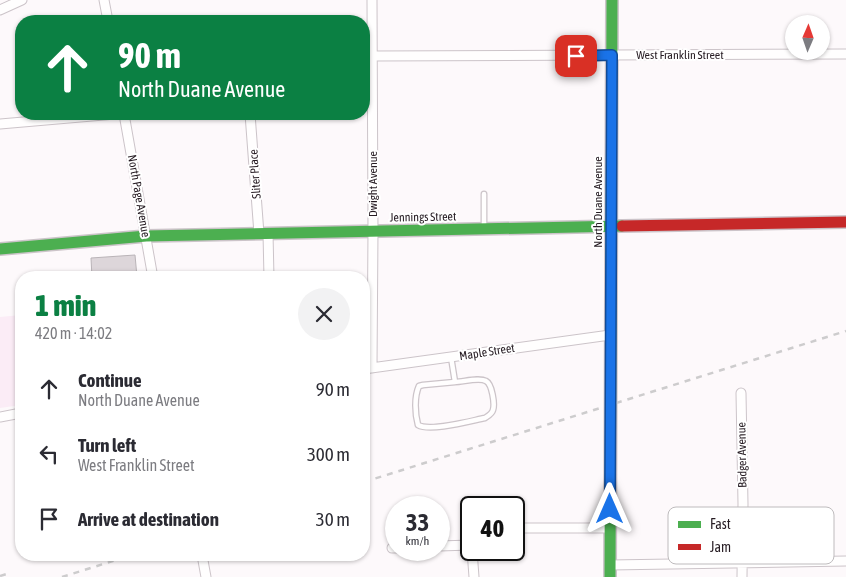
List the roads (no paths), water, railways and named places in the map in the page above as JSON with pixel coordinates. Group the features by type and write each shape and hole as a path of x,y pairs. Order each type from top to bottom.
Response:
{"street":[{"path":"0,10 22,0"},
{"path":"104,0 107,15"},
{"name":"Dwight Avenue","path":"370,28 372,0"},
{"name":"North Duane Avenue","path":"610,571 612,0"},
{"name":"West Franklin Street","path":"370,57 846,54"},
{"name":"Dwight Avenue","path":"370,115 374,231 370,322"},
{"path":"0,124 46,120"},
{"name":"North Page Avenue","path":"125,120 152,271"},
{"name":"Sliter Place","path":"251,120 268,271"},
{"name":"Jennings Street","path":"0,249 146,236 846,222"},
{"name":"Maple Street","path":"370,368 610,335"},
{"name":"Badger Avenue","path":"741,393 743,507"},
{"path":"0,417 15,414"},
{"path":"525,528 610,528"},
{"path":"203,561 206,577"},
{"path":"473,561 474,577"},
{"path":"610,571 726,564"},
{"name":"Badger Avenue","path":"742,564 742,577"}],"lane":[{"path":"484,194 484,230"},
{"path":"451,357 455,382"},
{"path":"484,380 489,382 493,410 490,415 485,418 438,426 423,428 418,425 416,418 416,391 418,386 455,382 484,380"}],"railway":[{"path":"370,480 846,331"},
{"path":"62,577 113,561"},
{"path":"0,576 10,573"}]}
